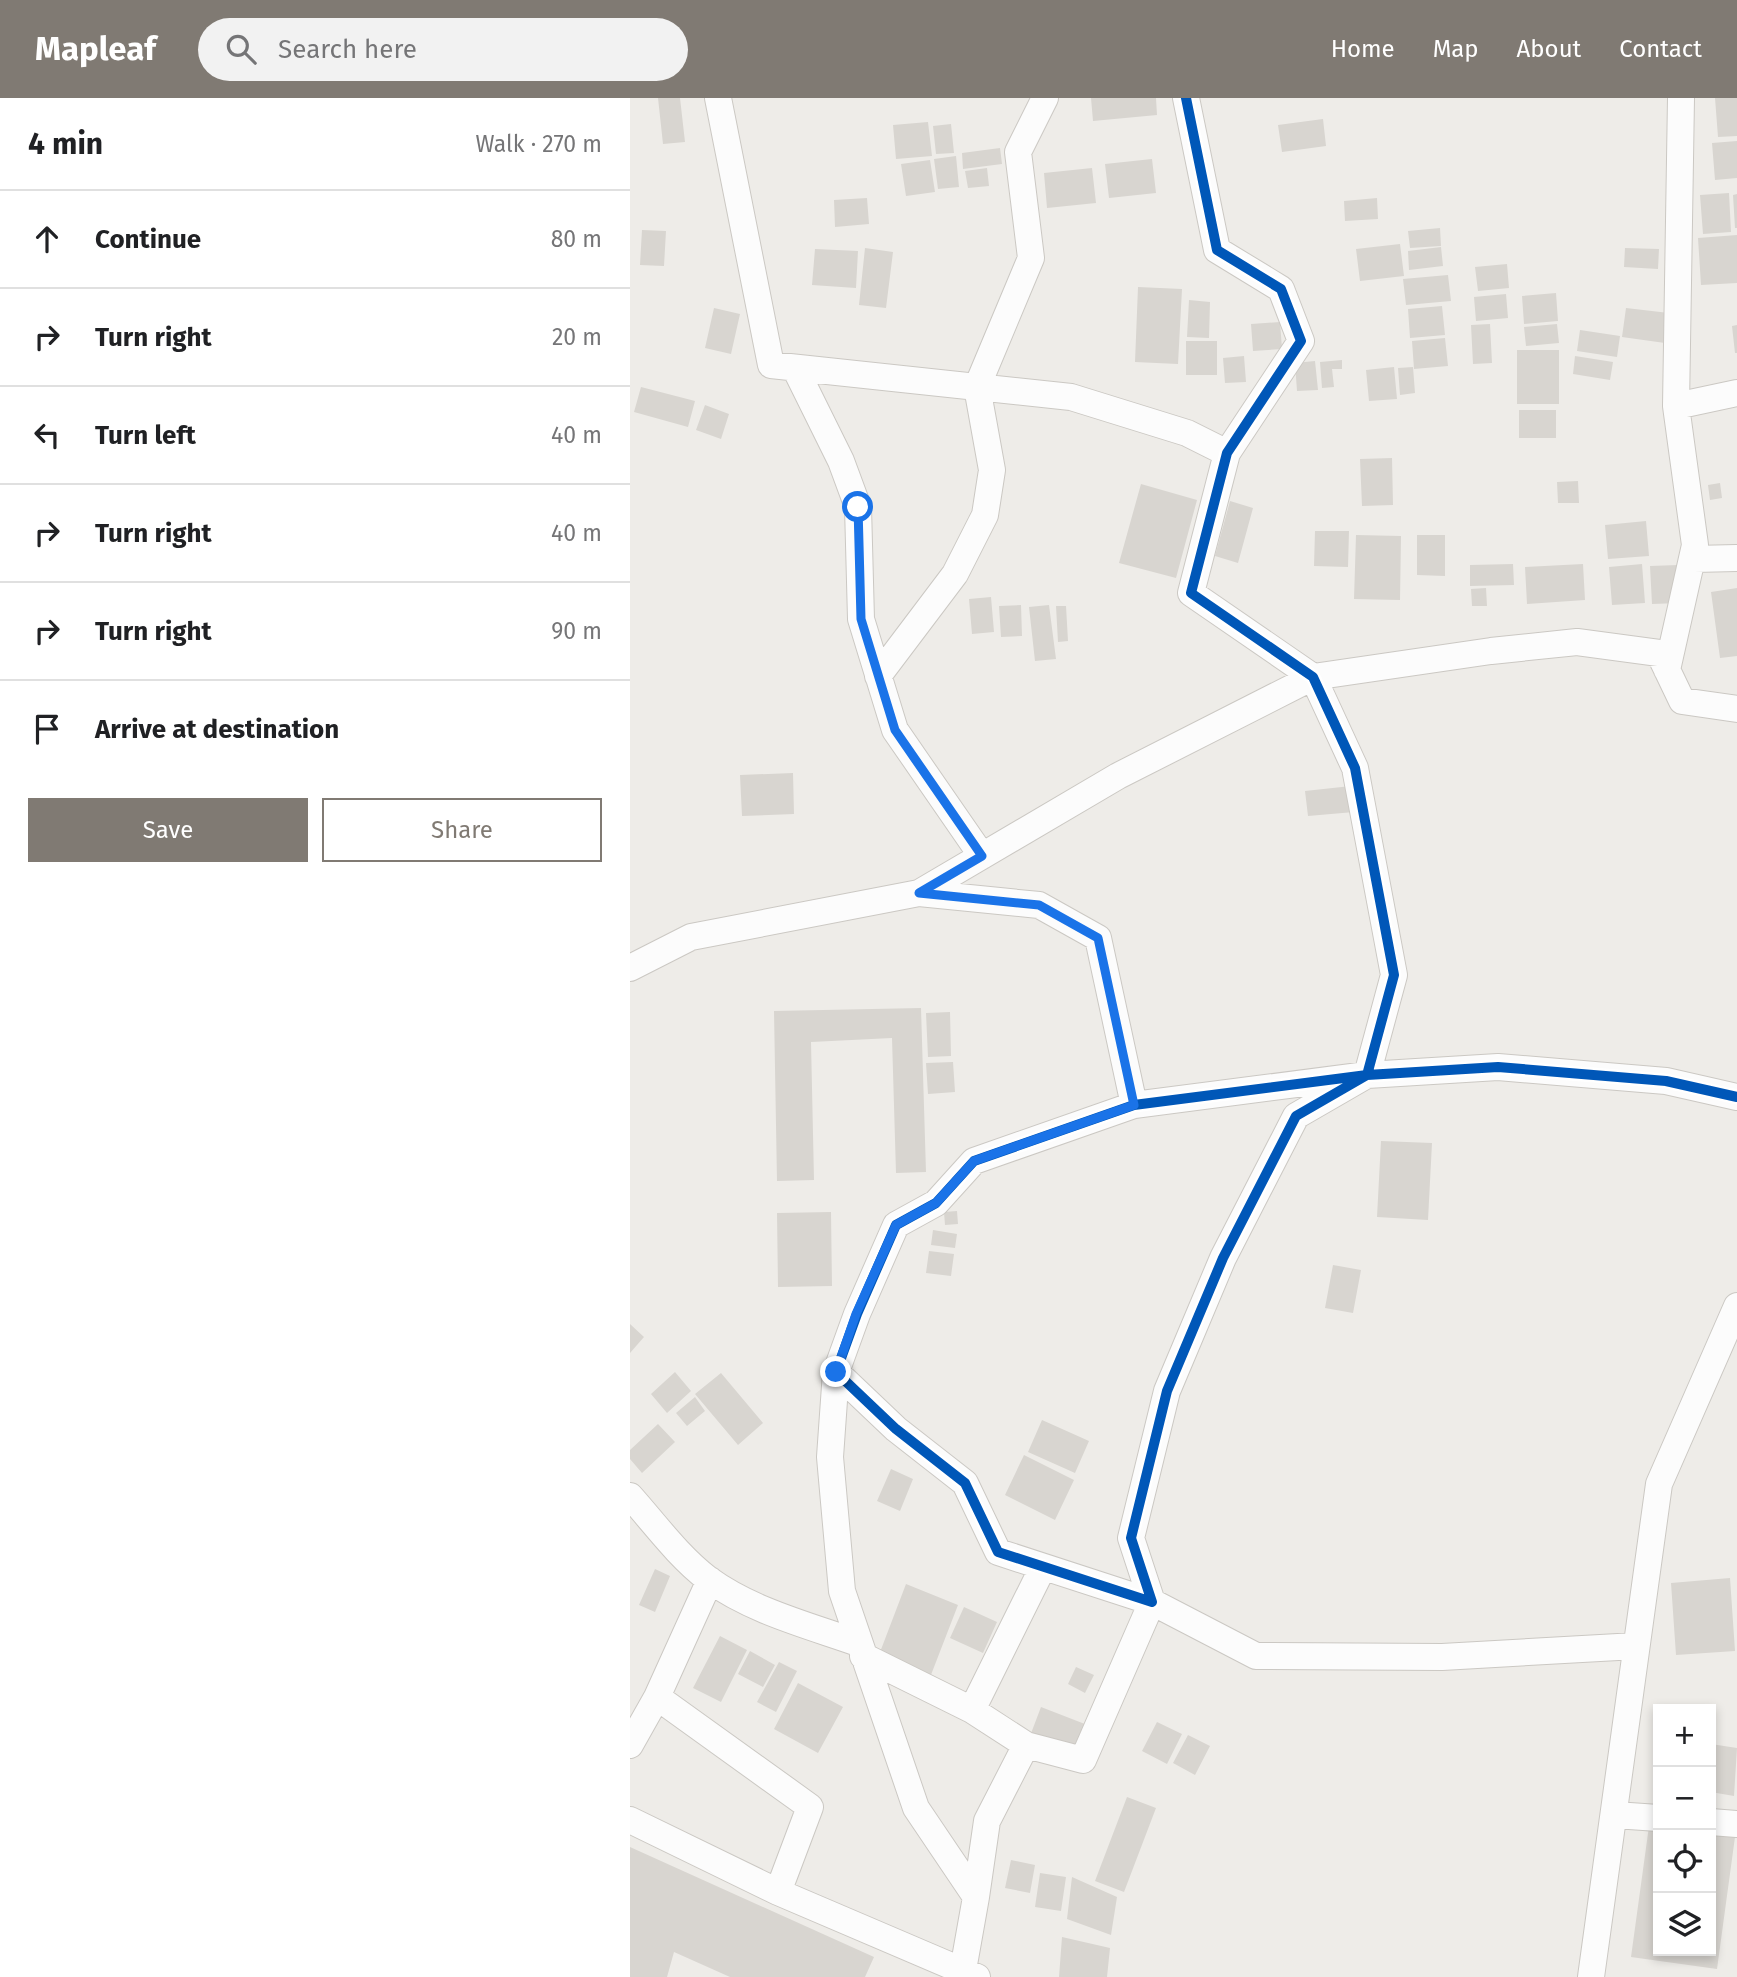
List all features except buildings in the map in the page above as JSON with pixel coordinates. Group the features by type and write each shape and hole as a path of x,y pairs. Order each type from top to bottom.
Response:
{"street":[{"path":"718,98 771,365 1071,397 1187,433 1227,453"},
{"path":"878,676 954,574 985,515 992,470 977,387 1031,258 1018,152 1045,98"},
{"path":"630,1496 684,1559 710,1580 768,1612 860,1649 972,1710 1026,1745 1083,1760 1152,1602 1131,1538 1167,1391 1223,1258 1296,1116 1367,1075 1394,975 1355,768 1313,677 1191,593 1227,453 1301,341 1281,289 1217,250 1186,98"},
{"path":"1667,670 1695,545 1675,406 1681,98"},
{"path":"795,368 841,461 858,507 861,619 895,730 982,856"},
{"path":"1675,406 1737,393"},
{"path":"1694,559 1737,558"},
{"path":"919,893 1118,776 1313,677 1491,651 1577,642 1659,653 1682,701 1737,709"},
{"path":"630,968 691,937 919,893 1039,905 1098,938 1134,1105"},
{"path":"976,1897 916,1808 842,1591 830,1457 836,1372 856,1314 896,1225 936,1203 974,1161 1134,1105 1367,1075 1498,1067 1666,1081 1737,1097"},
{"path":"1591,1977 1659,1483 1737,1306"},
{"path":"836,1372 896,1429 965,1483 998,1552 1152,1602 1256,1656 1442,1657 1636,1646"},
{"path":"972,1710 1043,1567"},
{"path":"630,1745 657,1697 710,1580"},
{"path":"657,1697 810,1807 778,1892"},
{"path":"630,1820 778,1892 970,1974 976,1897 987,1821 1026,1745"},
{"path":"1615,1815 1653,1818"},
{"path":"1716,1822 1737,1824"}],"cycle path":[{"path":"1186,98 1217,250 1281,289 1301,341 1227,453 1191,593 1313,677 1355,768 1394,975 1367,1075 1498,1067 1666,1081 1737,1097"},
{"path":"1367,1075 1296,1116 1223,1258 1167,1391 1131,1538 1152,1602 998,1552 965,1483 896,1429 836,1372 857,1314 896,1225 936,1203 974,1161 1134,1105 1367,1075"}],"route":[{"path":"836,1372 856,1314 896,1225 936,1203 974,1161 1134,1105 1098,938 1039,905 919,893 982,856 895,730 861,619 858,507"}]}
